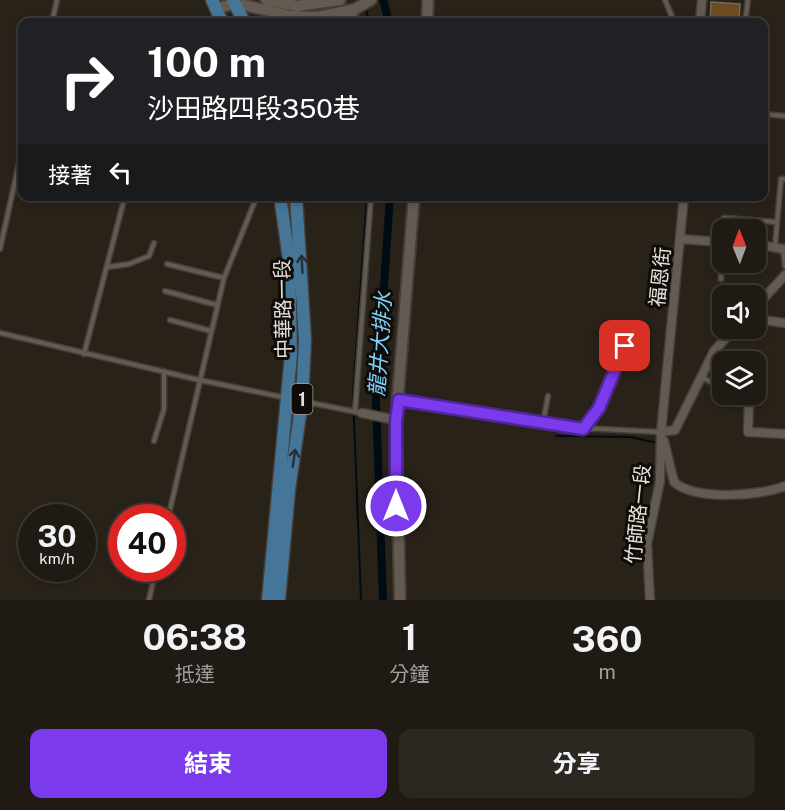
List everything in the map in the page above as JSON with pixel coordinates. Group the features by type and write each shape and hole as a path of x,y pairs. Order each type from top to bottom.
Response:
{"main road":[{"path":"234,2 242,18"},
{"path":"213,3 220,18"},
{"name":"中華路一段","path":"268,600 291,355 289,259 281,201"},
{"name":"中華路一段","path":"279,600 289,490 302,401 305,340 296,201"}],"street":[{"path":"266,0 297,6 340,0"},
{"path":"334,18 345,0"},
{"path":"335,18 371,0"},
{"path":"427,18 428,0"},
{"path":"700,18 702,0"},
{"path":"213,3 234,2 291,16 319,18"},
{"path":"349,18 355,9"},
{"path":"400,600 391,419 399,400 414,201"},
{"name":"福恩街","path":"661,432 684,201"},
{"path":"680,239 712,241"},
{"path":"766,245 779,247"},
{"path":"766,296 785,276"},
{"path":"766,320 785,323"},
{"path":"725,339 714,351 675,430 661,432 669,454 674,482 684,489 743,495 785,486"},
{"path":"749,405 748,432 785,434"},
{"path":"359,412 391,419"},
{"name":"竹師路一段","path":"650,600 647,544 660,481 661,432"}],"lane":[{"path":"53,18 57,0"},
{"path":"665,0 673,18"},
{"path":"746,18 748,0"},
{"path":"768,114 785,116"},
{"path":"0,249 18,168"},
{"path":"783,179 776,222 779,247 785,266"},
{"path":"84,354 124,201"},
{"path":"171,504 224,278 255,201"},
{"path":"0,333 199,380 359,412 370,201"},
{"path":"766,221 776,222"},
{"path":"108,267 129,264 148,256 154,243"},
{"path":"167,264 224,278"},
{"path":"721,273 721,279"},
{"path":"165,291 217,305"},
{"path":"170,320 211,331"},
{"path":"583,429 599,408 625,346"},
{"path":"154,441 164,409 164,371"},
{"path":"700,377 712,383"},
{"path":"543,423 548,396"},
{"path":"399,400 583,429 661,432"},
{"path":"149,600 153,582"}],"building":[{"path":"711,2 740,4 739,18 710,18"}],"waterway":[{"name":"龍井大排水","path":"383,0 388,18"},
{"path":"366,9 368,18"},
{"path":"361,600 353,394 367,201"},
{"name":"龍井大排水","path":"383,600 376,402 390,201"},
{"path":"556,436 631,437 657,443"}],"route":[{"path":"396,506 396,420 399,400 583,429 599,408 625,346"}]}
